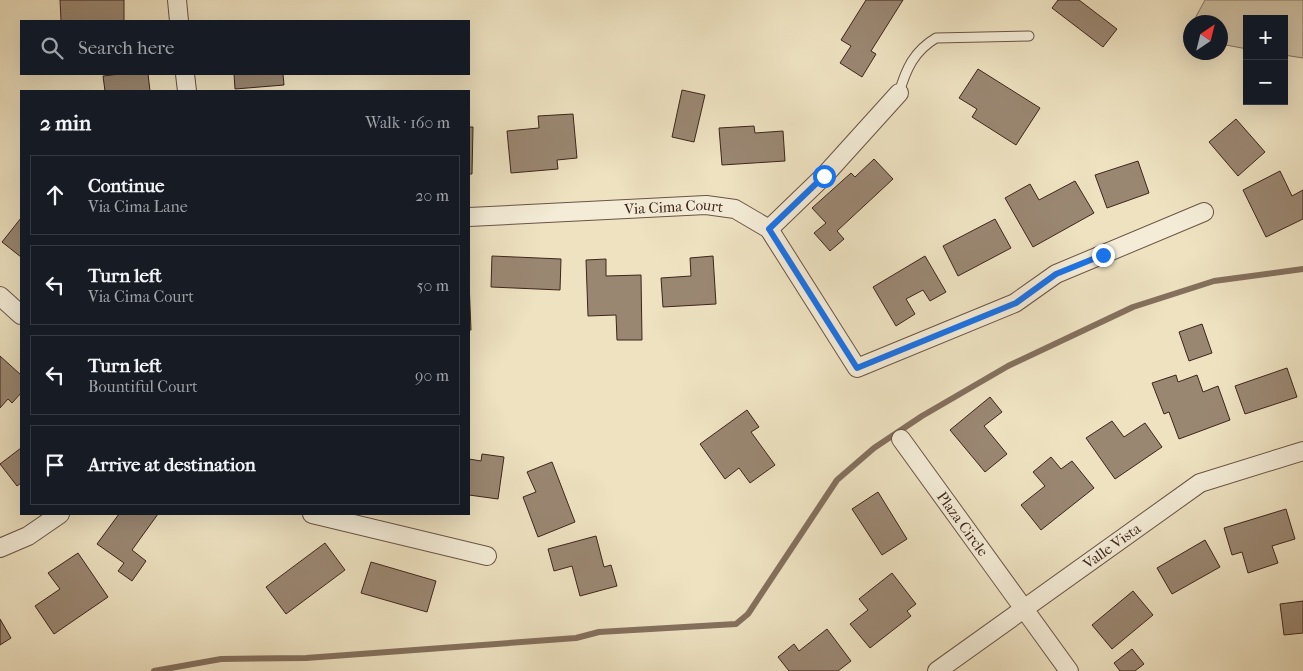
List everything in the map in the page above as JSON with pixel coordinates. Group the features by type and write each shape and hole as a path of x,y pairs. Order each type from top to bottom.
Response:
{"street":[{"path":"177,0 179,20"},
{"path":"185,75 187,90"},
{"path":"769,229 824,176 899,93"},
{"name":"Via Cima Court","path":"470,217 706,205 735,209 769,229 857,368 1016,303 1056,274 1204,212"},
{"path":"0,296 20,314"},
{"name":"Plaza Circle","path":"901,439 1022,610 1069,671"},
{"name":"Valle Vista","path":"936,671 1200,483 1303,451"},
{"path":"0,548 28,536 59,515"},
{"path":"316,515 487,556"}],"lane":[{"path":"899,93 913,58 923,46 936,38 1029,36"}],"shaded area":[{"path":"1205,0 1303,0 1303,58 1288,56 1288,15 1243,15 1243,48 1228,45 1228,15 1197,15"}],"building":[{"path":"60,0 124,0 124,20 61,20"},
{"path":"866,0 903,0 871,51 876,54 862,77 840,63 851,46 841,40"},
{"path":"1058,0 1079,0 1117,29 1103,47 1052,8"},
{"path":"978,69 1040,108 1016,145 972,117 977,109 959,98"},
{"path":"148,75 150,90 105,90 103,76"},
{"path":"234,75 283,75 284,85 235,89"},
{"path":"682,90 705,95 694,142 672,137"},
{"path":"573,114 577,158 557,160 558,169 511,173 507,131 539,128 538,116"},
{"path":"1236,119 1265,152 1238,176 1209,142"},
{"path":"754,126 755,133 783,131 785,161 722,165 719,128"},
{"path":"470,127 473,127 472,174 470,174"},
{"path":"874,159 893,179 837,231 844,239 830,251 814,233 826,223 812,208 851,173 855,177"},
{"path":"1138,161 1149,193 1107,208 1095,175"},
{"path":"1280,171 1292,196 1303,190 1303,219 1266,237 1243,190"},
{"path":"1075,181 1094,213 1033,247 1005,198 1030,184 1039,200"},
{"path":"20,219 20,256 2,242"},
{"path":"995,219 1011,248 958,276 943,246"},
{"path":"492,256 561,259 560,290 491,287"},
{"path":"713,256 716,304 663,307 661,278 691,276 690,258"},
{"path":"925,256 946,292 930,301 923,290 906,299 915,314 896,326 873,287"},
{"path":"606,259 606,276 641,275 642,340 617,340 616,315 588,316 586,260"},
{"path":"1202,324 1212,353 1189,361 1179,332"},
{"path":"0,356 20,374 20,394 12,403 8,399 0,408"},
{"path":"1287,368 1297,397 1245,414 1235,386"},
{"path":"1176,375 1178,382 1197,375 1203,392 1218,386 1230,420 1179,439 1169,412 1164,414 1152,383"},
{"path":"990,397 1002,412 984,426 1007,454 985,472 950,430"},
{"path":"747,410 759,427 751,432 775,465 750,483 739,468 725,479 700,444"},
{"path":"1112,421 1124,437 1145,423 1162,447 1115,479 1086,438"},
{"path":"20,449 20,484 17,486 0,464"},
{"path":"482,454 504,457 498,499 470,495 470,459 481,461"},
{"path":"1051,457 1061,469 1072,461 1094,488 1041,530 1021,505 1045,486 1033,472"},
{"path":"552,462 575,522 538,537 523,497 536,492 527,472"},
{"path":"878,492 907,539 882,555 852,509"},
{"path":"1286,509 1295,539 1272,546 1278,563 1248,573 1242,552 1232,555 1224,528"},
{"path":"118,515 157,515 132,550 146,561 132,581 118,571 124,563 97,544"},
{"path":"596,536 604,567 611,565 617,586 580,596 572,566 554,571 548,549"},
{"path":"1205,540 1220,567 1172,594 1157,568"},
{"path":"325,543 345,570 286,614 266,587"},
{"path":"78,553 108,597 54,634 35,606 60,589 48,573"},
{"path":"371,562 436,581 427,612 361,593"},
{"path":"892,573 916,604 907,611 911,616 870,648 850,624 868,610 859,599"},
{"path":"1133,591 1153,615 1112,649 1092,625"},
{"path":"1303,601 1303,633 1284,635 1280,604"},
{"path":"0,619 11,638 0,645"},
{"path":"827,629 851,661 838,671 789,671 778,657 794,644 799,651"},
{"path":"1132,649 1144,664 1135,671 1120,671 1114,663"}],"waterway":[{"path":"154,671 221,659 306,658 576,638 599,632 736,624 748,614 837,480 874,448 922,416 1008,366 1133,307 1214,281 1303,269"}],"route":[{"path":"824,176 769,229 857,368 1016,303 1056,274 1103,255"}]}
